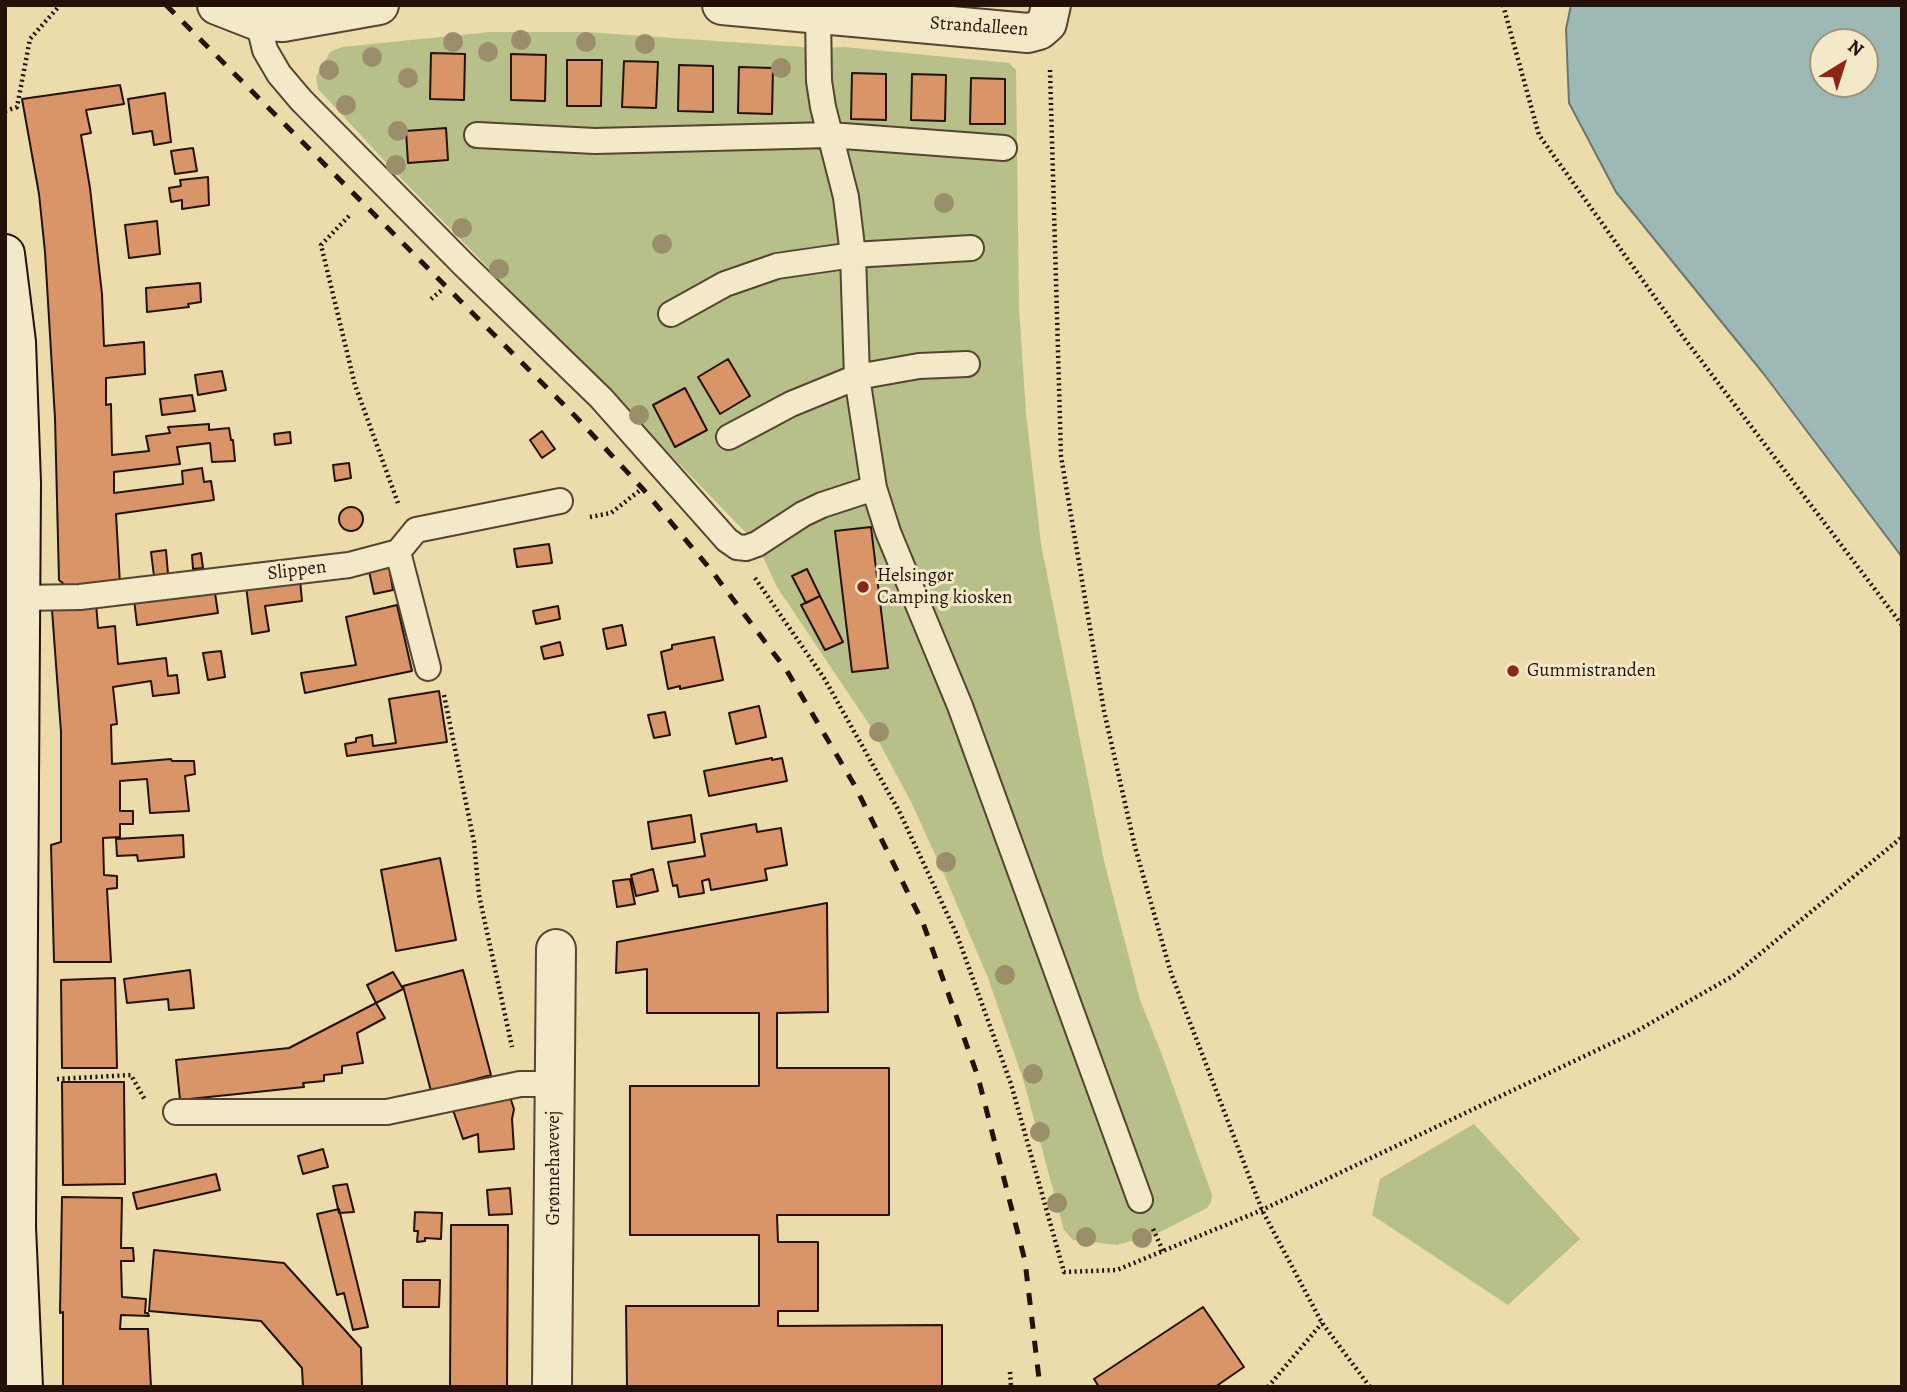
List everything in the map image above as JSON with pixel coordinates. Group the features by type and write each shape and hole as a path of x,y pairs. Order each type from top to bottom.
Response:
{"main road":[{"path":"217,5 226,11 258,21 283,22 379,5"},
{"name":"Strandalleen","path":"722,5 1028,33 1045,18"},
{"path":"5,254 16,342 21,482 16,1227 23,1387"},
{"name":"Grønnehavevej","path":"552,1387 537,1084 556,949"}],"lane":[{"path":"818,13 820,80 830,135 846,197 853,255 857,377 874,488 888,532 960,706 1140,1200"},
{"path":"258,21 265,50 279,74 301,100 464,265 601,398 727,540 737,547 746,548 822,505 874,488"},
{"path":"477,135 595,141 830,135 1004,148"},
{"path":"671,314 725,284 778,266 853,255 971,248"},
{"path":"729,437 791,404 857,377 919,366 967,364"},
{"name":"Slippen","path":"20,598 80,597 349,565 398,552 416,530 560,501"},
{"path":"398,552 428,668"},
{"path":"176,1112 387,1111 537,1084"}],"path":[{"path":"5,111 17,107 30,39 60,5"},
{"path":"1503,5 1539,135 1684,338 1902,625"},
{"path":"1045,18 1050,47 1061,456 1104,711 1135,846 1171,973 1262,1210 1322,1323 1370,1387"},
{"path":"349,216 320,245 355,385 400,509 398,552"},
{"path":"560,501 569,521 611,513 664,468"},
{"path":"746,548 751,572 824,678 900,813 957,934 1011,1084 1063,1272 1117,1270 1262,1210 1635,1032 1733,976 1902,837"},
{"path":"428,668 443,689 474,842 479,895 537,1084"},
{"path":"18,1082 131,1075 149,1106 176,1112"},
{"path":"1268,1387 1322,1323"},
{"path":"1010,1372 1011,1387"}],"green space":[{"path":"490,32 586,32 818,48 844,47 1009,63 1016,70 1019,307 1026,413 1041,544 1104,861 1140,1000 1212,1195 1207,1208 1156,1234 1117,1245 1073,1240 1064,1230 1023,1079 988,978 944,874 911,802 871,727 777,587 757,544 393,170 318,89 316,77 330,52 342,47"},
{"path":"1474,1124 1580,1239 1508,1305 1372,1215 1380,1179"}],"water":[{"path":"1571,5 1902,5 1902,557 1763,373 1616,192 1569,103 1566,29"}],"building":[{"path":"431,53 465,54 464,100 430,99"},
{"path":"511,54 546,55 545,101 511,100"},
{"path":"567,60 602,60 601,106 567,106"},
{"path":"624,61 658,62 656,108 622,107"},
{"path":"679,65 713,66 713,112 678,111"},
{"path":"739,67 773,68 772,114 738,113"},
{"path":"852,73 886,74 886,120 851,119"},
{"path":"912,74 946,75 945,121 911,120"},
{"path":"971,78 1005,79 1005,124 970,124"},
{"path":"120,85 124,104 86,110 91,133 81,135 102,294 104,346 144,342 145,374 106,378 106,405 111,404 112,455 149,451 146,436 170,433 168,427 209,424 209,430 229,428 235,461 212,462 210,443 177,447 180,464 114,472 114,493 183,484 182,471 202,468 204,482 211,481 214,500 116,514 120,584 72,591 59,580 55,418 45,252 39,194 22,99"},
{"path":"165,93 171,142 154,145 152,131 133,134 128,99"},
{"path":"446,128 448,160 408,163 406,131"},
{"path":"193,148 197,171 175,174 171,151"},
{"path":"208,177 209,205 182,209 182,200 171,202 169,188 181,186 180,180"},
{"path":"157,221 160,254 129,258 125,225"},
{"path":"200,283 201,302 188,304 189,307 147,312 146,288"},
{"path":"728,359 750,396 720,414 698,377"},
{"path":"222,371 226,390 198,395 195,375"},
{"path":"685,388 707,430 675,447 653,405"},
{"path":"192,395 195,411 162,415 160,399"},
{"path":"542,431 555,449 542,458 530,440"},
{"path":"290,432 291,443 275,445 274,434"},
{"path":"349,463 351,478 335,481 333,465"},
{"path":"351,507 362,514 363,519 356,530 351,531 340,524 339,519 346,508"},
{"path":"871,527 888,668 852,672 835,531"},
{"path":"549,544 552,563 517,567 514,549"},
{"path":"166,550 168,574 154,576 151,552"},
{"path":"201,553 203,568 193,569 192,555"},
{"path":"389,567 393,590 374,594 369,571"},
{"path":"807,569 820,596 806,603 792,576"},
{"path":"300,580 302,601 265,606 269,631 252,634 246,586"},
{"path":"215,593 218,613 137,625 134,599"},
{"path":"820,596 843,642 825,650 801,605"},
{"path":"96,603 98,628 115,626 118,664 166,658 168,676 177,675 179,693 153,696 151,681 113,687 117,724 111,725 112,764 171,759 194,761 195,774 185,776 189,811 150,813 147,779 120,781 120,811 133,811 133,824 120,824 120,837 103,838 104,875 117,876 117,888 107,889 111,962 54,962 51,845 61,842 61,732 52,610"},
{"path":"397,605 412,671 305,693 301,673 356,665 346,617"},
{"path":"558,606 560,619 536,624 533,611"},
{"path":"622,625 626,645 607,649 603,629"},
{"path":"714,637 723,680 668,689 661,652 672,649 672,645"},
{"path":"560,642 563,655 544,659 541,647"},
{"path":"221,651 225,677 208,680 203,653"},
{"path":"439,691 447,742 347,756 345,744 356,742 356,738 372,735 373,746 396,743 389,699"},
{"path":"759,706 766,737 736,744 729,713"},
{"path":"665,712 670,735 654,738 648,715"},
{"path":"782,758 787,781 709,796 704,771"},
{"path":"691,815 695,842 652,849 648,822"},
{"path":"756,824 757,832 781,828 787,865 765,869 767,880 711,890 709,879 702,881 704,893 679,897 677,885 673,886 668,862 705,856 701,834"},
{"path":"183,835 184,857 138,861 137,855 117,856 116,839"},
{"path":"440,858 456,940 396,951 381,870"},
{"path":"653,869 658,891 636,896 631,875"},
{"path":"630,879 635,904 617,907 613,881"},
{"path":"827,903 828,1012 777,1013 777,1068 889,1068 889,1215 777,1215 778,1242 818,1242 818,1311 778,1311 778,1326 942,1325 942,1387 627,1387 626,1306 759,1306 759,1235 630,1235 630,1086 759,1086 759,1013 647,1013 647,969 616,973 617,942"},
{"path":"190,970 194,1008 169,1010 168,999 127,1003 124,979"},
{"path":"463,970 491,1075 431,1091 403,986"},
{"path":"393,972 403,989 376,1003 367,985"},
{"path":"115,978 117,1068 62,1068 61,980"},
{"path":"376,1003 385,1018 357,1033 363,1063 342,1066 342,1073 324,1075 324,1081 303,1083 304,1087 180,1100 176,1060 289,1048"},
{"path":"62,1082 124,1082 125,1184 63,1185"},
{"path":"510,1097 514,1109 514,1149 479,1152 478,1134 463,1139 453,1110"},
{"path":"323,1149 328,1167 303,1174 298,1156"},
{"path":"216,1174 220,1190 137,1209 133,1193"},
{"path":"347,1184 354,1212 339,1213 333,1186"},
{"path":"510,1188 512,1214 489,1215 487,1190"},
{"path":"62,1197 122,1198 121,1248 133,1248 134,1261 121,1261 122,1297 146,1299 145,1313 149,1316 121,1315 120,1329 148,1329 151,1387 63,1387 63,1312 60,1313"},
{"path":"339,1209 368,1327 353,1330 344,1293 337,1295 317,1214"},
{"path":"415,1212 442,1213 441,1239 425,1238 425,1241 417,1242 418,1231 414,1231"},
{"path":"451,1225 508,1225 507,1387 450,1387"},
{"path":"154,1250 284,1263 361,1348 362,1387 303,1387 302,1368 261,1321 149,1311"},
{"path":"403,1280 440,1280 439,1307 403,1307"},
{"path":"1203,1307 1244,1367 1215,1387 1099,1387 1094,1379"}],"railway":[{"path":"166,5 576,417 643,489 711,570 787,671 855,786 923,923 978,1077 1025,1261 1040,1387"}],"place":[{"name":"Helsingør Camping kiosken","path":"863,587"},
{"name":"Gummistranden","path":"1513,671"}]}
